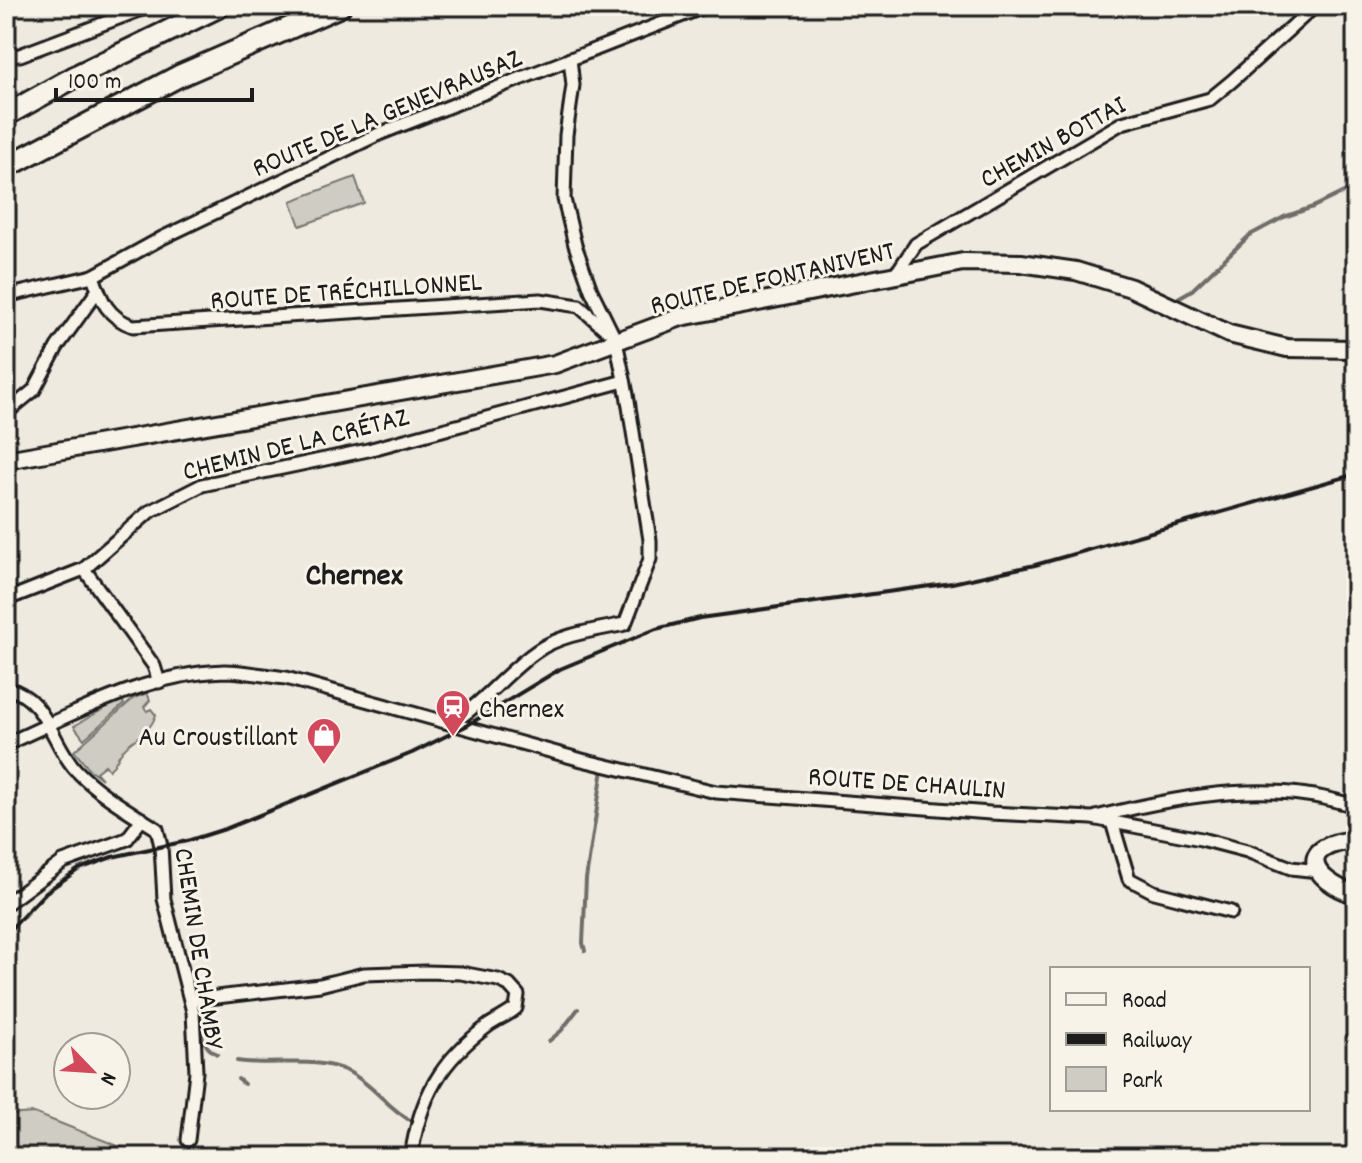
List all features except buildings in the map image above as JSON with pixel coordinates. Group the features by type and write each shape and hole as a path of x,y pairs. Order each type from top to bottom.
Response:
{"highway":[{"path":"6,115 80,74 220,6"},
{"path":"6,167 179,76 340,6"}],"street":[{"path":"6,59 150,6"},
{"name":"ROUTE DE LA GENEVRAUSAZ","path":"6,296 93,276 319,160 706,6"},
{"name":"CHEMIN BOTTAI","path":"896,274 916,244 1122,123 1210,99 1315,6"},
{"path":"450,722 475,708 540,649 584,633 625,624 650,559 650,540 616,341 575,245 564,199 566,135 573,85 570,59"},
{"name":"ROUTE DE FONTANIVENT","path":"6,460 555,364 681,317 963,262 1021,263 1076,271 1131,288 1229,334 1287,348 1356,349"},
{"name":"ROUTE DE TRÉCHILLONNEL","path":"93,276 111,315 119,321 150,326 540,300 579,306 599,321 616,341"},
{"path":"6,413 34,390 57,347 98,290"},
{"name":"CHEMIN DE LA CRÉTAZ","path":"6,604 10,598 84,569 149,512 202,485 368,450 624,381"},
{"path":"84,569 154,666 159,682"},
{"name":"ROUTE DE CHAULIN","path":"6,744 106,698 159,682 224,671 286,678 582,760 716,792 1092,818 1201,839 1247,851 1291,868 1318,871 1330,885 1356,895"},
{"path":"6,688 19,691 32,701 75,769 96,788 142,819 127,839 72,858 47,872 6,904"},
{"path":"1092,818 1168,801 1240,793 1310,795 1356,806"},
{"name":"CHEMIN DE CHAMBY","path":"142,819 157,829 160,838 164,899 191,1000 196,1072 188,1140"},
{"path":"1112,822 1129,879 1154,892 1231,912"},
{"path":"1318,871 1318,855 1325,846 1356,840"},
{"path":"191,1000 320,985 364,974 461,973 509,985 518,995 516,1008 455,1055 427,1093 416,1126 411,1157"}],"green space":[{"path":"355,177 364,203 300,226 291,201"},
{"path":"147,693 150,700 144,707 156,715 152,723 124,748 112,768 109,770 105,765 96,772 102,779 74,751 134,698"},
{"path":"121,699 124,704 84,739 74,726"},
{"path":"34,1113 146,1157 6,1157 6,1115"}],"waterway":[{"path":"1178,298 1192,290 1250,235 1356,186"},
{"path":"585,951 586,879 603,769"},
{"path":"200,1004 203,1039 217,1054"},
{"path":"549,1041 578,1009"},
{"path":"237,1061 336,1067 358,1077 413,1122"},
{"path":"238,1079 244,1084"}],"railway":[{"path":"6,934 46,892 79,869 112,857 187,841 225,829 412,753 466,726 560,669 656,629 700,618 952,583 1035,565 1356,474"}],"place":[{"name":"Chernex","path":"453,738"},
{"name":"Au Croustillant","path":"324,766"}],"district":[{"name":"Chernex","path":"354,573"}]}
